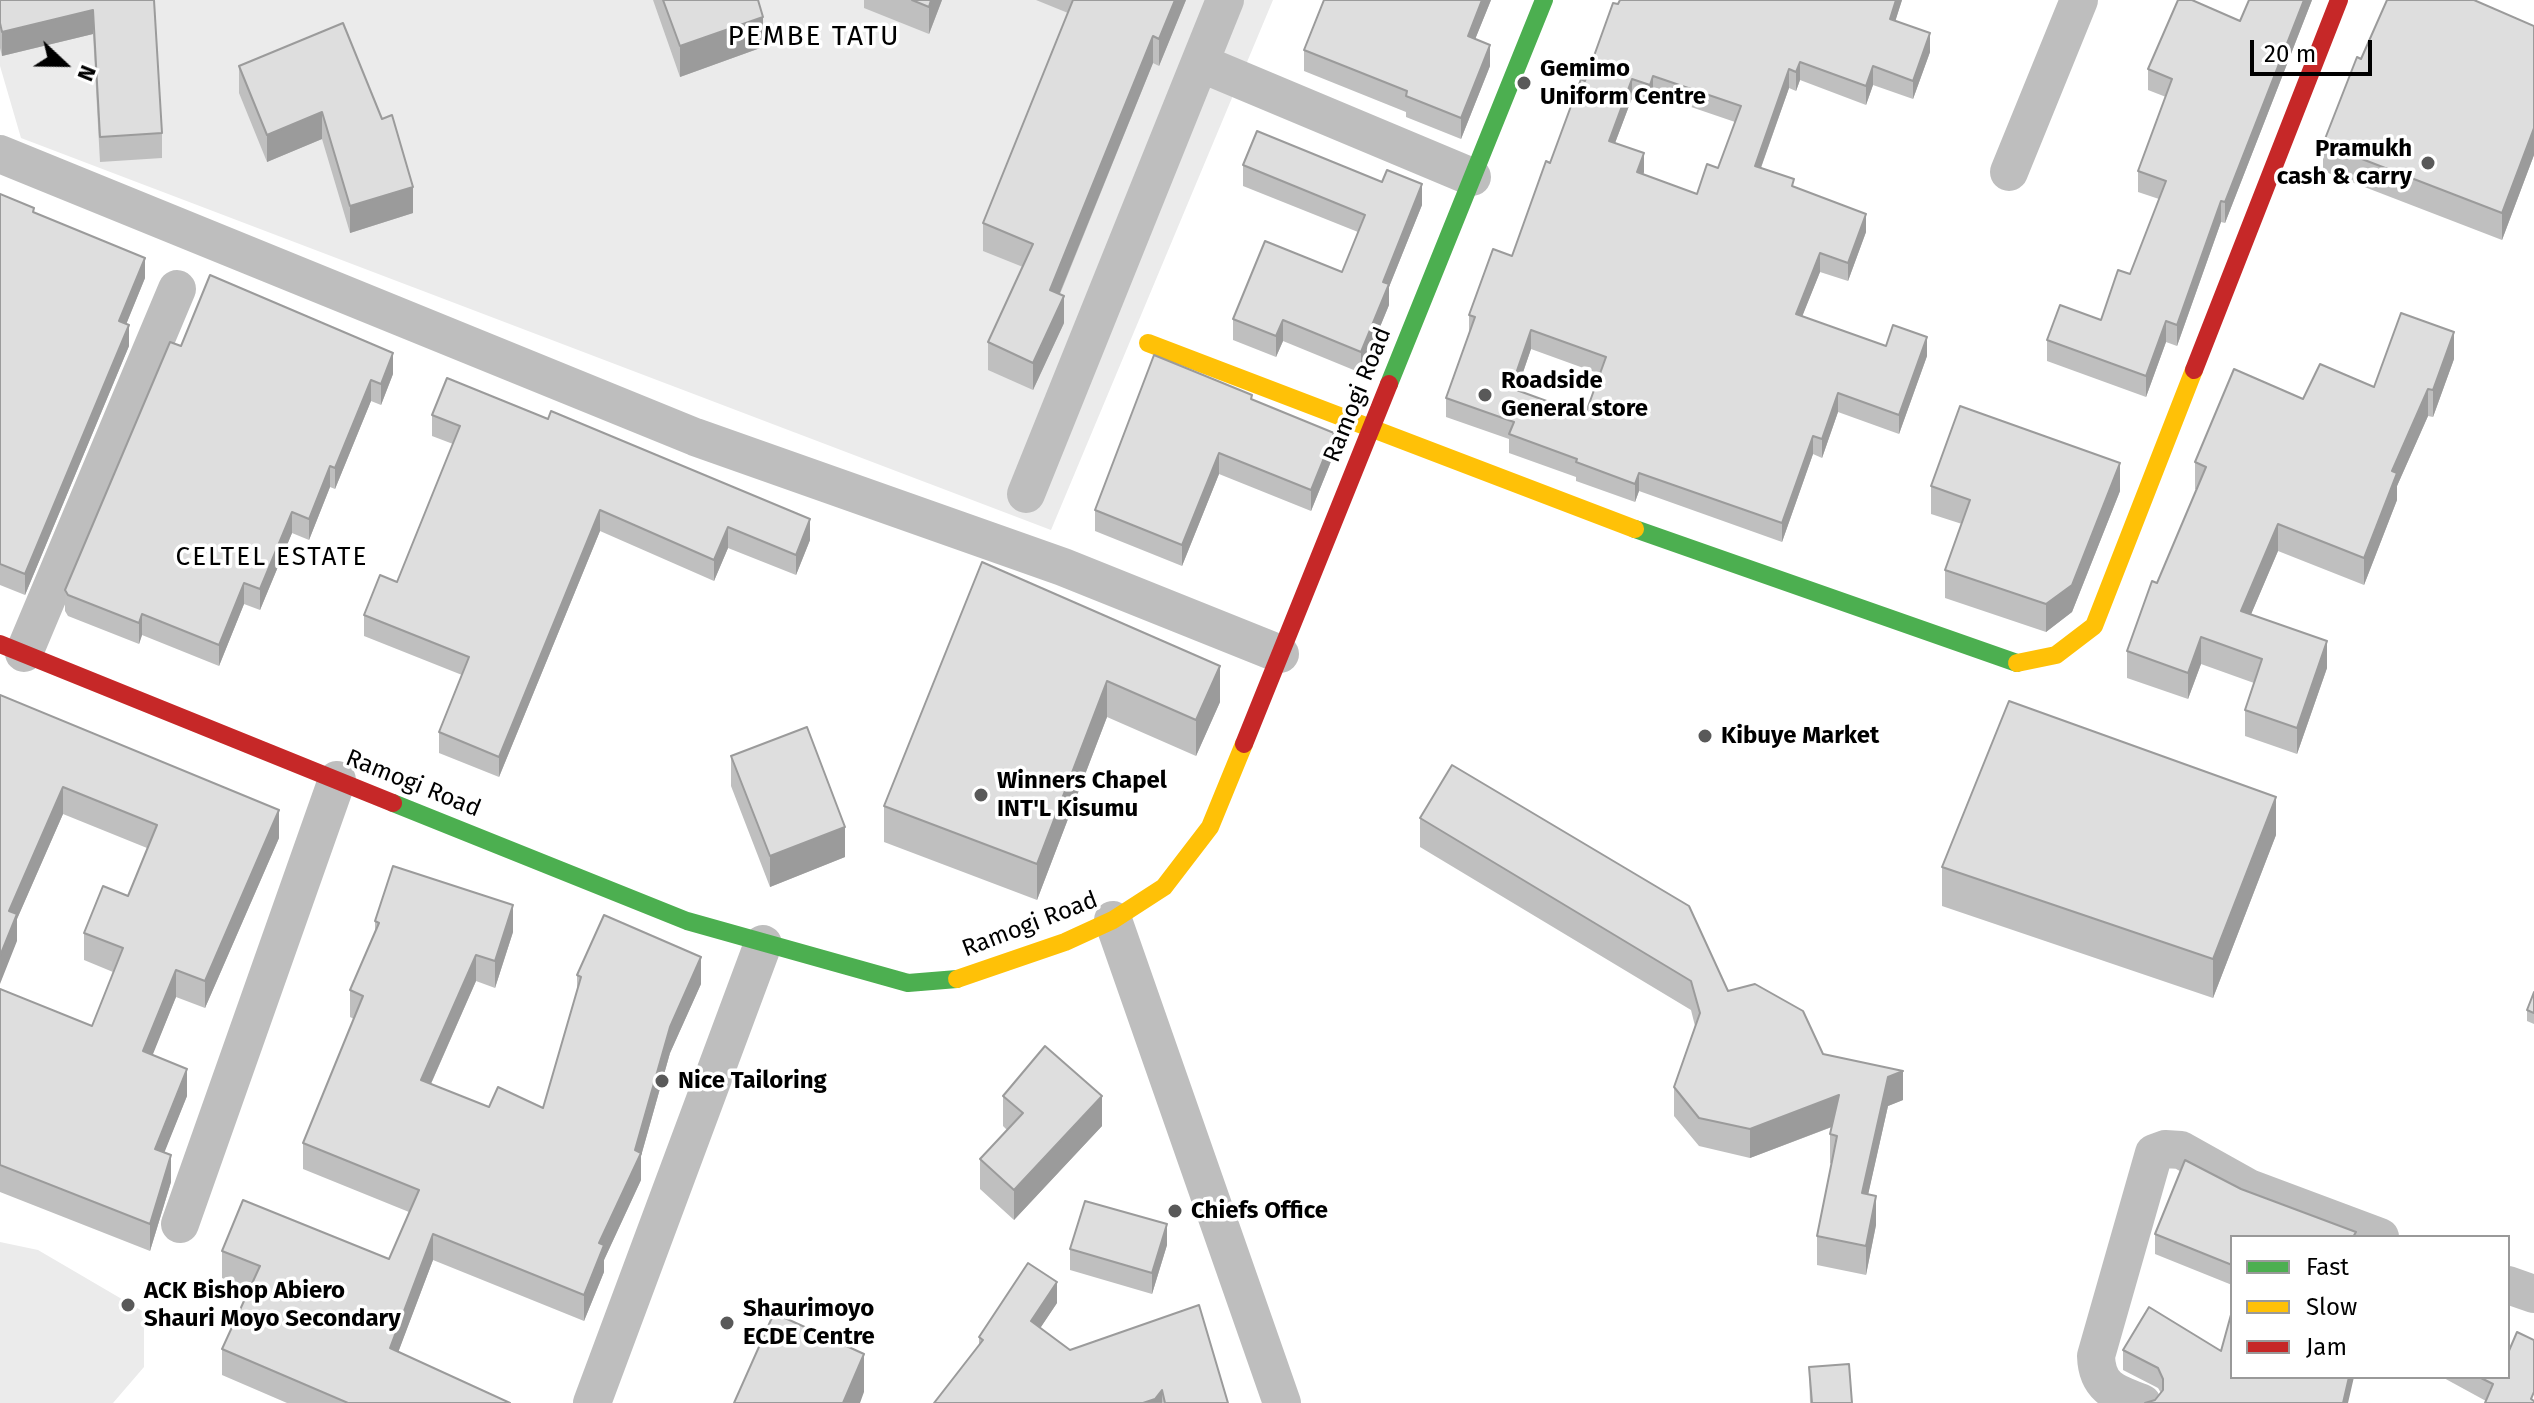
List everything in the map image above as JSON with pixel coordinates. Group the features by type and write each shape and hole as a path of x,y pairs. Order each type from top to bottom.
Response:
{"street":[{"path":"1026,494 1225,0"},
{"name":"Ramogi Road","path":"12,649 687,921 908,983 957,979 1005,964 1113,920 1164,887 1210,827 1544,0"},
{"path":"2009,172 2079,0"},
{"path":"1148,343 1371,426 1585,511 2009,663 2035,662 2068,651 2094,626 2339,0"},
{"path":"1200,63 1472,177"},
{"path":"0,154 695,437 1063,567 1280,654"},
{"path":"12,649 177,289"},
{"path":"180,1224 337,780"},
{"path":"1113,920 1282,1403"},
{"path":"592,1403 763,944"},
{"path":"2142,1403 2111,1391 2101,1382 2096,1356 2154,1153 2165,1149 2181,1150 2249,1188 2375,1235"},
{"path":"2510,1286 2534,1294"}],"shaded area":[{"path":"119,0 1273,0 1051,530 21,138 0,66 0,46"},
{"path":"0,1242 38,1250 144,1312 144,1367 113,1403 0,1403"}],"building":[{"path":"0,0 154,0 162,133 100,137 93,10 2,32"},
{"path":"663,0 758,0 763,17 680,46"},
{"path":"912,0 931,0 929,7"},
{"path":"1073,0 1175,0 1159,39 1153,36 1050,290 1064,296 1033,363 988,342 1033,244 983,223"},
{"path":"1324,0 1482,0 1468,36 1490,45 1461,118 1406,96 1407,91 1304,50"},
{"path":"1620,0 1896,0 1890,19 1930,33 1913,81 1873,66 1866,86 1800,62 1796,72 1789,69 1755,166 1794,179 1792,186 1866,214 1848,263 1820,253 1796,314 1886,346 1893,325 1927,337 1899,415 1838,393 1822,439 1813,436 1782,523 1639,473 1635,484 1509,434 1514,422 1446,398 1475,317 1469,315 1493,249 1512,256 1546,161 1550,163 1581,79 1585,81 1613,3 1618,4","holes":["1653,76 1741,106 1718,168 1707,164 1697,194 1637,172 1644,153 1609,141 1632,79 1650,85","1531,330 1606,357 1585,415 1511,388"]},
{"path":"2178,0 2192,0 2240,21 2249,0 2304,0 2225,202 2221,201 2177,325 2166,321 2146,376 2047,340 2060,305 2101,320 2118,270 2130,274 2166,181 2138,171 2172,79 2148,69"},
{"path":"2387,0 2474,0 2534,26 2534,128 2502,213 2323,144 2357,57 2361,59"},
{"path":"343,23 382,119 392,115 413,187 350,206 322,112 267,135 239,66"},
{"path":"1257,131 1382,182 1387,170 1422,184 1383,282 1389,284 1361,352 1283,320 1276,336 1233,319 1265,241 1342,272 1365,215 1243,165"},
{"path":"0,194 34,208 33,212 145,258 119,321 129,325 25,574 0,564"},
{"path":"210,275 393,353 381,384 371,380 335,468 330,466 309,519 292,512 260,589 244,583 219,645 142,614 139,623 68,595 65,590 170,342 181,346"},
{"path":"2401,313 2454,332 2433,390 2428,389 2392,471 2397,473 2364,558 2278,524 2241,611 2327,641 2297,728 2245,710 2262,659 2201,637 2188,673 2127,651 2152,581 2157,583 2206,467 2195,462 2234,369 2303,399 2320,364 2374,387"},
{"path":"1154,355 1334,433 1311,490 1219,453 1182,545 1095,510"},
{"path":"447,378 548,419 551,411 810,519 796,555 728,527 714,560 600,510 499,757 439,732 469,657 364,615 380,575 397,582 460,426 432,415"},
{"path":"1960,406 2120,463 2072,585 2046,604 1945,570 1970,500 1931,486"},
{"path":"982,562 1220,666 1196,720 1107,681 1037,864 884,806"},
{"path":"0,695 279,810 205,981 176,970 143,1051 187,1069 155,1149 171,1155 150,1224 0,1165 0,989 92,1026 123,948 84,933 103,886 128,896 157,825 63,787 9,911 17,914 0,956"},
{"path":"2009,701 2276,797 2213,959 1942,867"},
{"path":"807,727 845,827 770,856 731,756"},
{"path":"1452,765 1689,906 1728,991 1755,984 1803,1011 1823,1054 1903,1071 1888,1077 1862,1193 1876,1196 1866,1246 1817,1236 1837,1136 1830,1134 1839,1095 1750,1129 1699,1118 1674,1087 1700,1013 1691,981 1420,818"},
{"path":"393,866 513,905 495,961 476,955 421,1080 489,1107 498,1087 543,1108 581,977 577,975 604,915 701,957 670,1027 635,1150 641,1153 599,1243 604,1245 584,1295 433,1234 390,1348 510,1403 348,1403 222,1349 260,1266 222,1251 243,1200 389,1259 419,1190 303,1143 363,996 350,990 379,923 375,921"},
{"path":"2534,992 2534,1013 2527,1010"},
{"path":"1045,1046 1102,1096 1014,1190 980,1159 1023,1113 1003,1096"},
{"path":"2185,1160 2241,1189 2356,1232 2354,1235 2230,1235 2230,1264 2155,1234"},
{"path":"1085,1201 1167,1224 1152,1273 1070,1249"},
{"path":"1028,1263 1057,1282 1031,1321 1070,1350 1199,1305 1228,1403 1165,1403 1162,1390 1155,1399 1143,1403 934,1403 983,1340 979,1337"},
{"path":"2149,1307 2221,1351 2230,1318 2230,1379 2349,1379 2343,1403 2145,1403 2155,1400 2163,1390 2163,1379 2158,1368 2123,1350"},
{"path":"774,1313 864,1354 843,1403 734,1403"},
{"path":"2517,1332 2534,1340 2534,1392 2531,1399 2534,1403 2485,1403 2493,1384 2483,1379 2510,1379 2510,1348"},
{"path":"1849,1364 1852,1403 1812,1403 1809,1367"}],"traffic: fast":[{"path":"1389,384 1544,0"},
{"path":"1635,529 2017,663"},
{"path":"393,803 687,921 908,983 957,979"}],"traffic: slow":[{"path":"1148,343 1635,529"},
{"path":"2017,663 2056,655 2094,626 2194,370"},
{"path":"957,979 1065,942 1113,920 1164,887 1210,827 1244,744"}],"traffic: jam":[{"path":"2194,370 2339,0"},
{"path":"1244,744 1389,384"},
{"path":"0,644 393,803"}],"place":[{"name":"Gemimo Uniform Centre","path":"1524,83"},
{"name":"Pramukh cash & carry","path":"2428,163"},
{"name":"Roadside General store","path":"1485,395"},
{"name":"Kibuye Market","path":"1705,736"},
{"name":"Winners Chapel INT'L Kisumu","path":"981,795"},
{"name":"Nice Tailoring","path":"662,1081"},
{"name":"Chiefs Office","path":"1175,1211"},
{"name":"ACK Bishop Abiero Shauri Moyo Secondary","path":"128,1305"},
{"name":"Shaurimoyo ECDE Centre","path":"727,1323"}],"district":[{"name":"PEMBE TATU","path":"814,37"},
{"name":"CELTEL ESTATE","path":"272,558"}]}
